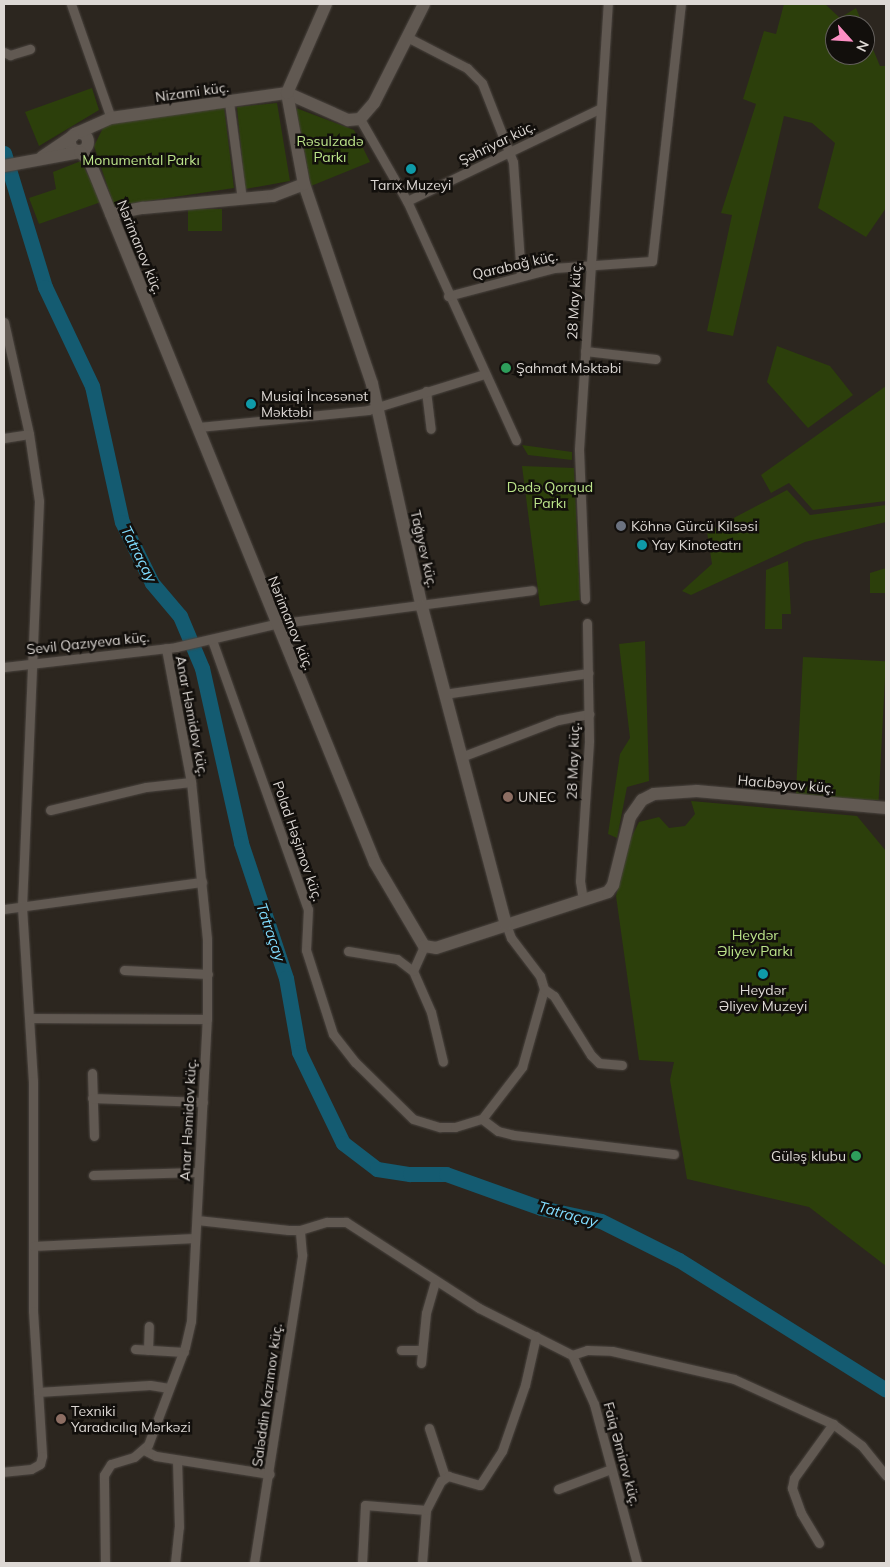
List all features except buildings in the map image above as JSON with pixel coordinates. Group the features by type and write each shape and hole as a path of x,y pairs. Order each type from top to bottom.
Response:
{"street":[{"path":"4,166 33,162 84,147 106,120 71,4"},
{"path":"326,4 287,93 348,120 360,119 374,103 424,4"},
{"name":"28 May küç.","path":"585,599 578,463 599,109 608,4"},
{"name":"Qarabağ küç.","path":"448,296 521,276 590,265 647,264 655,254 681,4"},
{"path":"407,37 476,75 510,152 515,176 521,276"},
{"path":"4,52 10,55 30,49"},
{"name":"Nizami küç.","path":"33,162 74,135 106,120 287,93"},
{"name":"Tağıyev küç.","path":"287,93 304,184 342,288 378,406 422,607 506,924"},
{"path":"229,102 242,199"},
{"name":"Şəhriyar küç.","path":"406,201 599,109"},
{"path":"360,119 406,201 448,296 516,440"},
{"name":"Nərimanov küç.","path":"74,135 70,145 84,147 199,427 275,624 375,863 424,946"},
{"path":"111,214 273,196 304,184"},
{"path":"4,322 29,434 39,519 31,664 22,907 31,1018 33,1246 40,1464 31,1469 4,1472"},
{"path":"585,351 656,359"},
{"path":"199,427 356,412 484,374"},
{"path":"426,391 431,429"},
{"path":"4,438 29,434"},
{"path":"209,641 275,624 422,607 532,590"},
{"name":"28 May küç.","path":"583,900 580,881 589,714 586,623"},
{"name":"Sevil Qazıyeva küç.","path":"4,667 176,647 209,641"},
{"name":"Polad Həşimov küç.","path":"209,641 308,909 306,950 333,1034 368,1075 413,1119 440,1127 455,1127 482,1119"},
{"name":"Anar Həmidov küç.","path":"144,1450 184,1352 191,1321 207,1019 208,974 202,882 191,782 166,648"},
{"path":"444,694 588,673"},
{"path":"461,757 558,720 589,714"},
{"path":"50,810 146,787 191,782"},
{"name":"Hacıbəyov küç.","path":"583,900 611,889 628,825 642,800 654,794 683,792 886,808"},
{"path":"4,909 202,882"},
{"path":"413,970 424,946 436,948 583,900"},
{"path":"506,924 512,938 540,976 544,989 522,1067 492,1110 482,1119 498,1131 514,1135 674,1154"},
{"path":"348,951 397,959 413,970 431,1012 443,1062"},
{"path":"124,970 208,974"},
{"path":"544,989 554,996 591,1055 599,1063 622,1065"},
{"path":"31,1018 207,1019"},
{"path":"92,1073 94,1136"},
{"path":"92,1098 203,1102"},
{"path":"94,1175 198,1172"},
{"path":"197,1220 300,1230 327,1222 346,1222 435,1282 500,1320 572,1355 587,1350 612,1351 734,1380 833,1424 862,1446 886,1476"},
{"name":"Saləddin Kazımov küç.","path":"254,1563 270,1474 302,1256 300,1230"},
{"path":"33,1246 196,1238"},
{"path":"421,1364 426,1313 435,1282"},
{"path":"148,1326 148,1350"},
{"path":"444,1477 477,1485 483,1482 510,1431 536,1336"},
{"path":"135,1349 184,1352"},
{"path":"401,1350 421,1350"},
{"name":"Faiq Əmirov küç.","path":"572,1355 594,1404 637,1563"},
{"path":"38,1392 150,1385 169,1388"},
{"path":"819,1543 801,1513 792,1488 794,1478 833,1424"},
{"path":"422,1563 426,1510 444,1477 429,1428"},
{"path":"105,1563 104,1475 111,1464 144,1450 177,1460 270,1474"},
{"path":"175,1563 179,1527 177,1460"},
{"path":"558,1489 611,1469"},
{"path":"362,1563 365,1505 426,1510"}],"green space":[{"path":"784,4 825,4 837,15 825,15 825,65 875,65 875,54 880,66 886,66 886,208 866,237 818,208 835,143 812,123 784,116 733,336 707,331 732,215 721,213 756,104 743,99 764,31 776,34"},
{"path":"856,8 859,15 845,15"},
{"path":"92,88 99,110 39,146 25,112"},
{"path":"277,103 290,181 245,189 237,107"},
{"name":"Monumental Parkı","path":"224,107 234,188 114,206 94,146 103,128 111,123"},
{"name":"Rəsulzadə Parkı","path":"296,108 354,130 370,162 311,186"},
{"path":"81,161 101,202 39,224 29,198 56,189 53,172"},
{"path":"188,209 222,209 222,231 188,231"},
{"path":"777,346 830,366 853,395 808,428 767,382"},
{"path":"886,386 886,501 813,510 789,483 771,493 761,475"},
{"path":"522,445 572,452 572,460 528,455"},
{"name":"Dədə Qorqud Parkı","path":"522,466 574,468 580,600 540,606"},
{"path":"787,490 810,515 886,505 886,522 805,542 691,595 682,591 712,564 707,532"},
{"path":"788,561 791,614 782,614 782,629 765,629 766,570"},
{"path":"886,568 886,593 870,593 870,573"},
{"path":"645,641 649,781 627,787 617,838 608,834 620,754 630,738 619,644"},
{"path":"803,657 886,661 879,800 796,796"},
{"name":"Heydər Əliyev Parkı","path":"691,801 857,816 886,851 886,1266 809,1207 687,1179 670,1080 674,1062 639,1060 616,896 630,840 639,822 659,817 669,828 685,826 695,814"}],"waterway":[{"name":"Tatraçay","path":"4,153 45,287 92,386 122,522 152,583 180,616 202,668 241,843 286,978 299,1052 343,1143 377,1169 410,1174 446,1174 541,1208 601,1221 679,1260 886,1390"}],"place":[{"name":"Tarıx Muzeyi","path":"411,169"},
{"name":"Şahmat Məktəbi","path":"506,368"},
{"name":"Musiqi İncəsənət Məktəbi","path":"251,404"},
{"name":"Köhnə Gürcü Kilsəsi","path":"621,526"},
{"name":"Yay Kinoteatrı","path":"642,545"},
{"name":"UNEC","path":"508,797"},
{"name":"Heydər Əliyev Muzeyi","path":"763,974"},
{"name":"Güləş klubu","path":"856,1156"},
{"name":"Texniki Yaradıcılıq Mərkəzi","path":"61,1419"}]}
